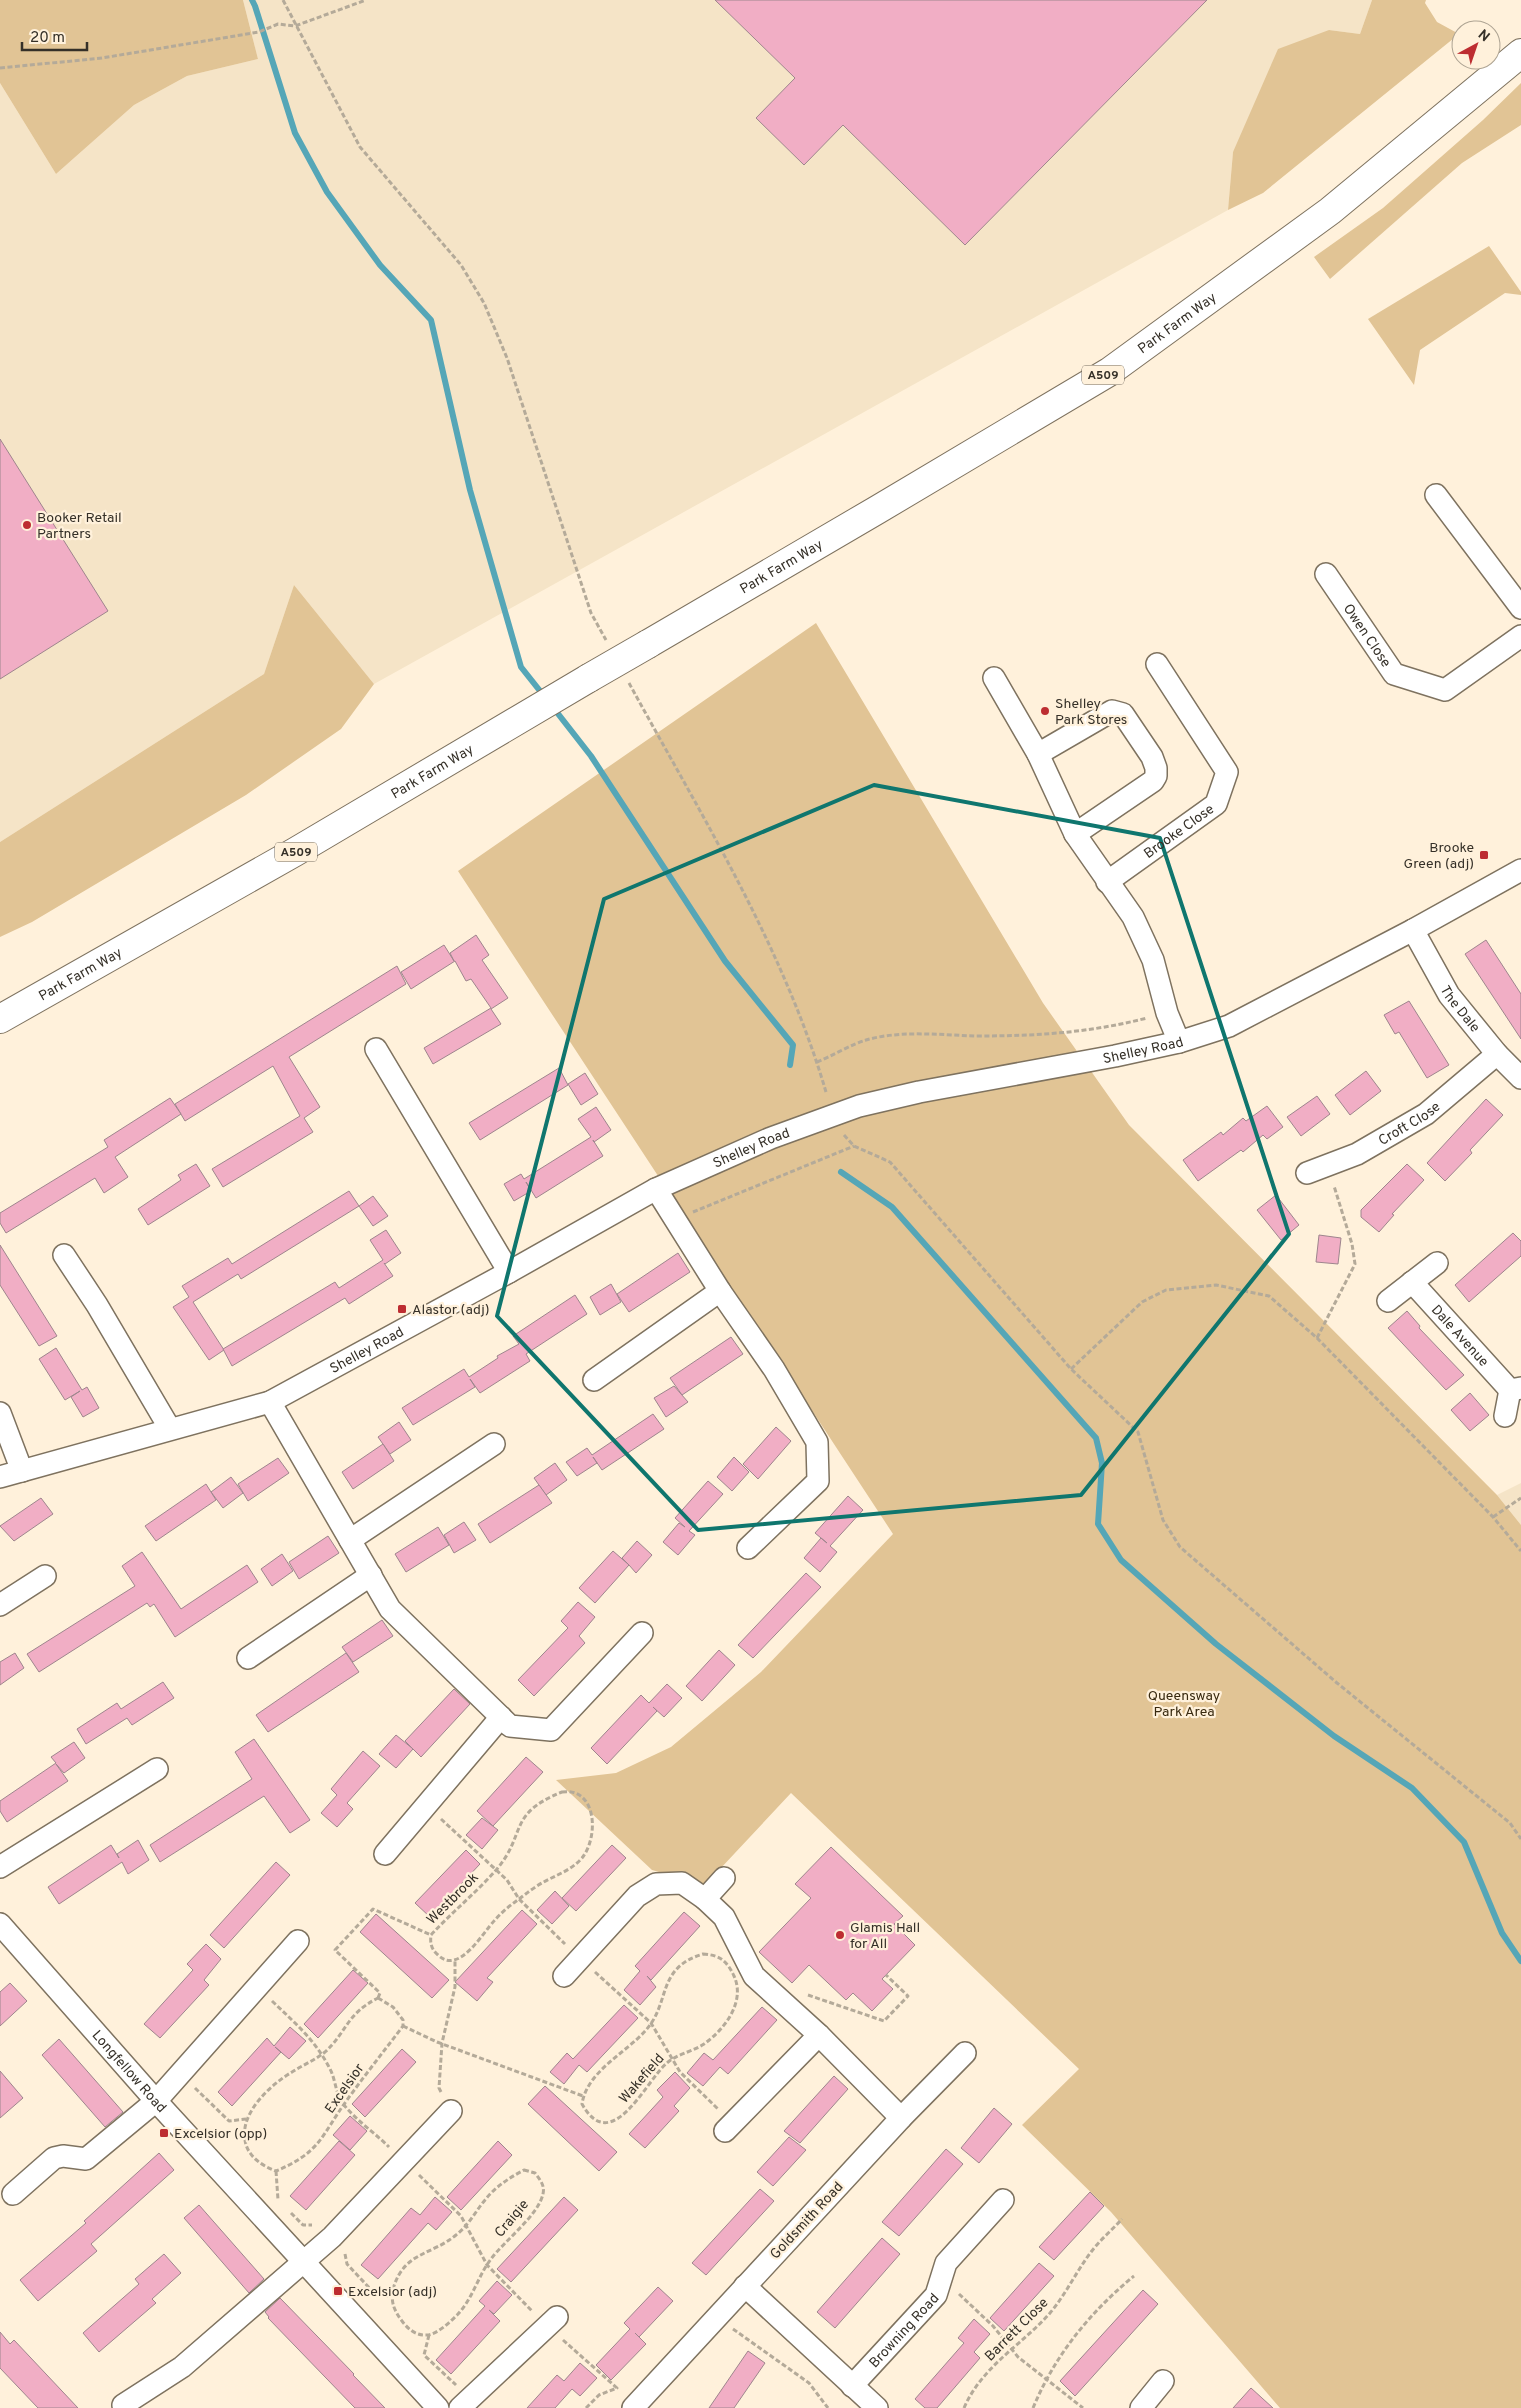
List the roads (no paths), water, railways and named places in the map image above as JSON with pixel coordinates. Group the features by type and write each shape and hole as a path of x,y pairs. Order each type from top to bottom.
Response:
{"highway":[{"name":"Park Farm Way","path":"0,1019 295,852 1109,372 1330,210 1521,53"}],"street":[{"path":"1436,495 1521,608"},
{"name":"Owen Close","path":"1326,574 1394,674 1445,690 1521,636"},
{"name":"Brooke Close","path":"1107,882 1216,804 1227,772 1158,664"},
{"path":"994,678 1038,754 1075,834 1133,917 1149,951 1167,1013 1179,1042"},
{"path":"1038,754 1112,711 1122,714 1152,757 1156,768 1156,776 1152,781 1075,834"},
{"name":"Shelley Road","path":"0,1477 270,1402 509,1272 656,1189 771,1138 860,1106 919,1092 1115,1056 1179,1042 1229,1026 1413,930 1521,870"},
{"name":"The Dale","path":"1413,930 1449,995 1497,1054 1521,1078"},
{"path":"376,1049 509,1272"},
{"name":"Croft Close","path":"1307,1173 1357,1154 1426,1114 1497,1054"},
{"path":"656,1189 720,1291 774,1369 817,1442 818,1480 748,1548"},
{"path":"64,1255 97,1305 170,1429"},
{"path":"1388,1301 1437,1263"},
{"name":"Dale Avenue","path":"1412,1282 1515,1389 1505,1416"},
{"path":"594,1380 720,1291"},
{"path":"270,1402 390,1609 510,1726 551,1730 642,1633"},
{"path":"0,1413 22,1471"},
{"path":"350,1540 494,1444"},
{"path":"248,1658 371,1575"},
{"path":"0,1605 45,1576"},
{"path":"384,1854 500,1717"},
{"path":"0,1867 156,1768"},
{"path":"705,1899 724,1878"},
{"path":"564,1976 637,1896 656,1884 682,1884 705,1899 724,1917 754,1976 819,2035 901,2118"},
{"name":"Longfellow Road","path":"0,1924 156,2101 438,2408"},
{"path":"13,2194 54,2158 63,2156 86,2160 156,2101 298,1941"},
{"path":"724,2131 819,2035"},
{"name":"Goldsmith Road","path":"633,2408 901,2118 965,2053"},
{"path":"123,2406 182,2367 332,2237 451,2112"},
{"name":"Browning Road","path":"852,2386 936,2295 946,2263 1002,2200"},
{"path":"745,2286 877,2408"},
{"path":"465,2403 552,2321"},
{"path":"1141,2408 1163,2381"}],"waterway":[{"path":"252,0 295,133 327,192 380,265 431,320 470,490 521,667 544,696"},
{"path":"552,706 591,756 725,961 793,1045 790,1065"},
{"path":"841,1172 892,1207 1096,1438 1102,1463 1098,1524 1121,1560 1216,1644 1334,1736 1412,1788 1464,1842 1502,1933 1521,1961"}],"place":[{"name":"Booker Retail Partners","path":"27,525"},
{"name":"Shelley Park Stores","path":"1045,711"},
{"name":"Brooke Green (adj)","path":"1484,855"},
{"name":"Alastor (adj)","path":"402,1309"},
{"name":"Glamis Hall for All","path":"840,1935"},
{"name":"Excelsior (opp)","path":"164,2133"},
{"name":"Excelsior (adj)","path":"338,2291"}],"park label":[{"name":"Queensway Park Area","path":"1184,1704"}]}
